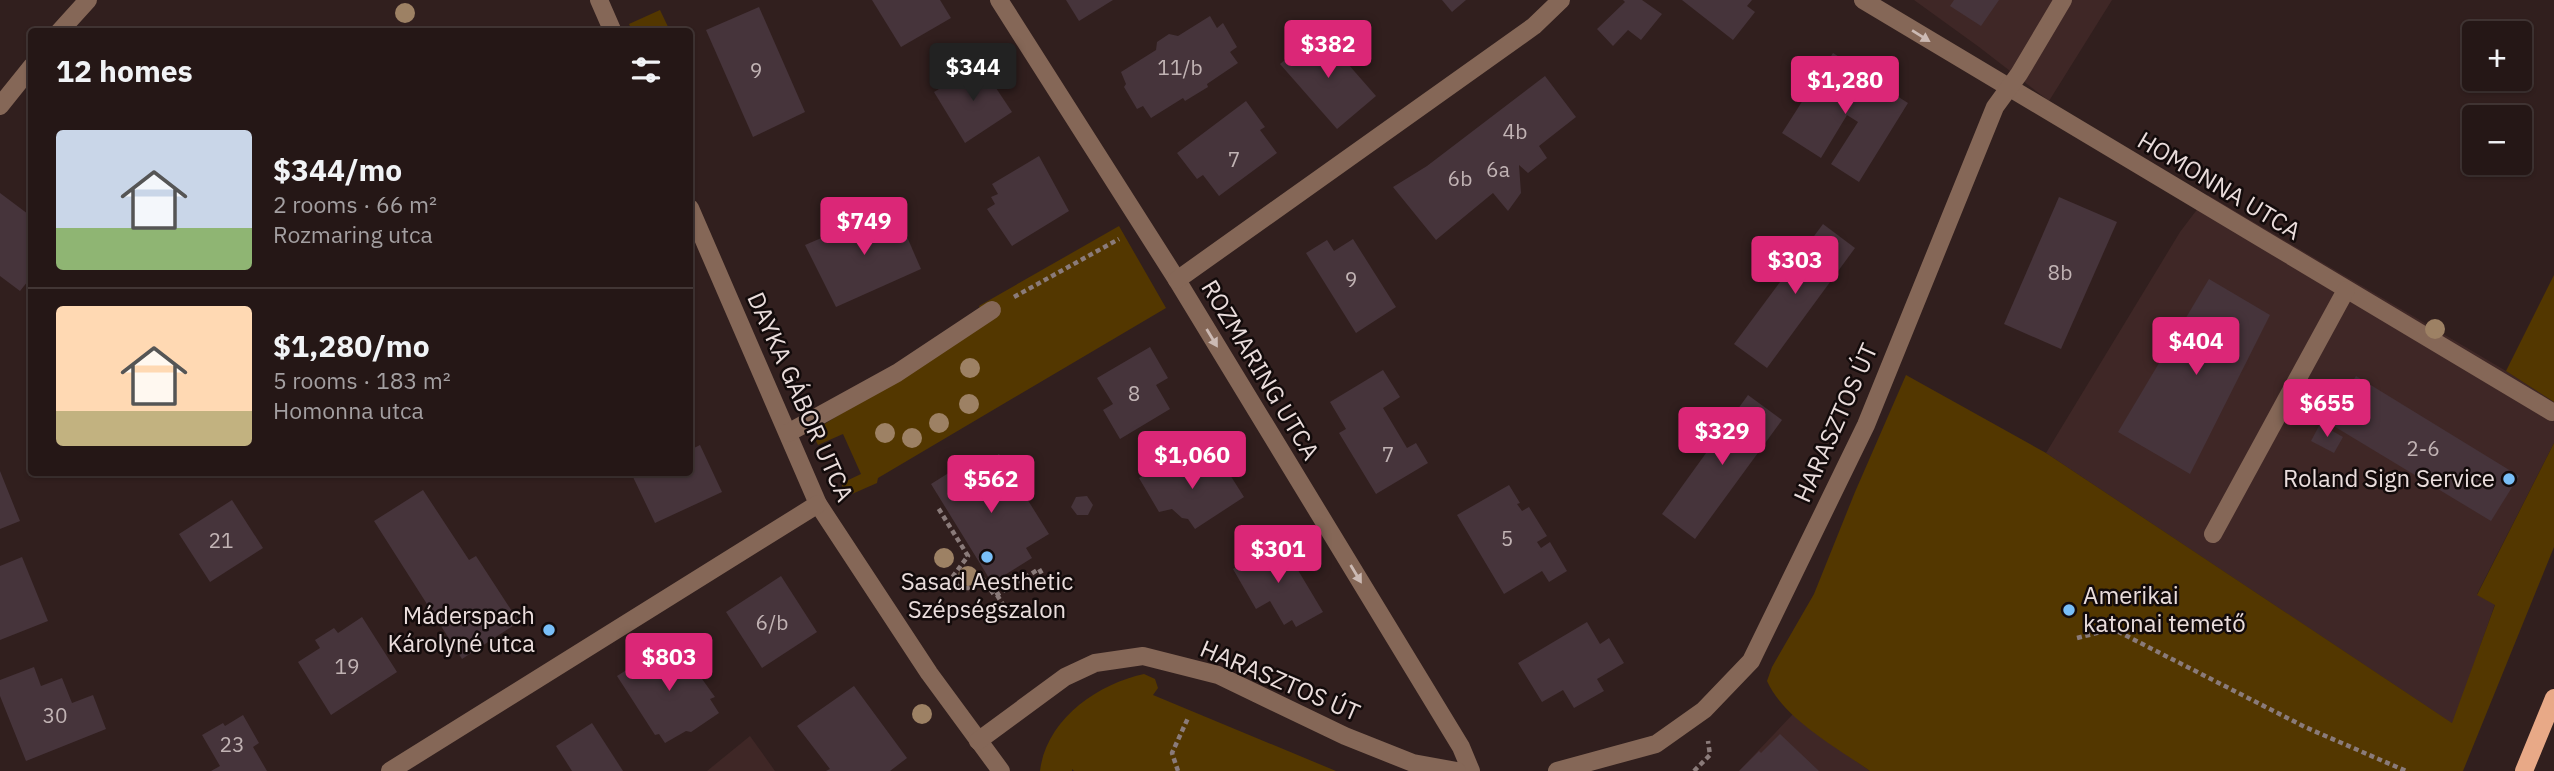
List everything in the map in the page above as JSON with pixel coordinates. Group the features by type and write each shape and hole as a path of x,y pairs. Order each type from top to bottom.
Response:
{"main road":[{"path":"2524,771 2554,698"}],"street":[{"path":"63,28 88,0"},
{"path":"599,0 611,28"},
{"name":"ROZMARING UTCA","path":"999,0 1177,280 1461,747 1471,771"},
{"path":"1177,280 1522,34 1561,0"},
{"name":"HOMONNA UTCA","path":"1863,0 2552,412"},
{"name":"HARASZTOS ÚT","path":"1557,771 1656,744 1704,710 1751,661 1866,425 1995,107 2063,0"},
{"path":"0,106 28,71"},
{"name":"DAYKA GÁBOR UTCA","path":"693,215 818,504 929,673 1001,771"},
{"path":"2213,534 2346,290"},
{"path":"788,433 897,373 992,310"},
{"path":"390,771 818,504"},
{"name":"HARASZTOS ÚT","path":"978,741 1065,677 1094,663 1143,656 1218,675 1345,736 1413,763 1457,771"}],"path":[{"path":"992,310 1141,226"},
{"path":"932,590 951,579 968,556 937,506"},
{"path":"996,595 1039,569 1049,586"},
{"path":"951,579 959,587 966,589 983,579 1007,611"},
{"path":"2077,638 2113,629 2305,727 2406,771"},
{"path":"1178,771 1172,753 1188,718"}],"shaded area":[{"path":"1914,0 2112,0 2049,101"},
{"path":"660,10 669,28 631,28 629,24"},
{"path":"2208,195 2554,402 2554,443 2477,594 2495,604 2453,724 2046,453 2180,232"},
{"path":"1119,226 1166,308 878,478 877,483 852,494 842,493 842,483 861,474 843,434 818,445 814,437 818,428 987,323 979,306"},
{"path":"2554,275 2554,402 2506,371"},
{"path":"1906,375 2046,453 2452,723 2495,605 2477,595 2554,443 2554,547 2463,771 1870,771 1827,742 1785,708 1767,681 1772,667 1814,594"},
{"path":"1144,674 1155,679 1158,688 1153,695 1336,771 1040,771 1052,736 1077,707 1109,686"},
{"path":"1793,714 1815,732 1870,771 1739,771"},
{"path":"750,736 775,771 707,771"}],"building":[{"path":"872,0 940,0 951,18 901,47"},
{"path":"1066,0 1113,0 1079,21"},
{"path":"1442,0 1466,0 1452,12"},
{"path":"1623,0 1642,0 1662,14 1641,40 1628,30 1613,46 1597,29 1625,2"},
{"path":"1682,0 1752,0 1747,6 1755,12 1733,40"},
{"path":"1954,0 1999,0 1981,26 1950,6"},
{"path":"759,7 805,112 753,137 706,30"},
{"path":"1210,16 1217,28 1223,23 1237,47 1230,52 1238,63 1207,84 1208,87 1185,101 1183,98 1151,118 1143,106 1137,109 1124,87 1126,84 1121,72 1156,50 1157,42 1169,34 1178,36"},
{"path":"1320,32 1376,96 1337,129 1280,64"},
{"path":"1833,53 1871,77 1865,86 1876,93 1881,86 1908,103 1859,182 1831,164 1858,122 1847,115 1821,158 1782,133"},
{"path":"980,64 1012,112 965,143 934,92"},
{"path":"1545,76 1576,117 1539,146 1547,158 1528,173 1519,165 1521,193 1508,211 1493,193 1436,240 1393,187 1427,166"},
{"path":"1246,101 1265,127 1260,130 1277,153 1219,196 1203,175 1197,179 1177,153"},
{"path":"1039,156 1069,211 1012,246 987,209 995,204 991,197 998,194 992,184"},
{"path":"0,193 28,214 28,281 20,291 0,276"},
{"path":"2059,197 2117,222 2061,349 2004,324"},
{"path":"894,207 921,269 836,307 805,245"},
{"path":"1823,224 1855,248 1767,368 1734,344"},
{"path":"1353,239 1396,307 1356,333 1306,253 1327,240 1334,251"},
{"path":"2209,279 2270,315 2190,474 2118,432"},
{"path":"1150,347 1168,378 1156,385 1170,409 1120,439 1103,410 1113,404 1097,378"},
{"path":"1383,370 1400,397 1383,408 1407,448 1416,443 1428,463 1376,494 1339,433 1346,429 1330,402"},
{"path":"2356,376 2519,476 2491,521 2327,422"},
{"path":"1748,395 1782,420 1695,539 1662,514"},
{"path":"2320,424 2343,437 2334,453 2311,441"},
{"path":"700,445 722,492 655,523 633,477 693,476 693,448"},
{"path":"999,454 1049,534 1026,548 1032,558 992,583 931,484 971,459 977,469"},
{"path":"1177,459 1188,475 1220,459 1244,497 1195,529 1188,519 1182,518 1172,509 1159,512 1139,478"},
{"path":"0,471 20,521 0,529"},
{"path":"1509,485 1522,511 1529,507 1547,536 1537,542 1541,548 1550,542 1567,571 1549,582 1542,571 1504,594 1457,515"},
{"path":"423,490 469,560 476,556 519,622 462,659 374,521"},
{"path":"1087,496 1093,505 1088,515 1077,515 1071,507 1076,497"},
{"path":"232,500 263,548 210,582 179,534"},
{"path":"1280,540 1323,612 1296,627 1292,620 1284,625 1270,601 1256,609 1233,569"},
{"path":"22,557 48,621 0,640 0,566"},
{"path":"781,576 817,632 762,668 726,612"},
{"path":"362,617 397,672 331,715 298,662 320,648 315,640 334,628 338,633"},
{"path":"1587,622 1600,644 1609,638 1624,663 1597,679 1604,691 1574,708 1563,690 1542,702 1518,663"},
{"path":"674,640 715,697 710,699 719,713 691,732 686,731 665,743 659,734 655,735 617,676"},
{"path":"34,667 41,686 62,678 72,703 93,695 106,729 26,761 0,696 0,680"},
{"path":"854,686 907,758 890,771 826,771 830,769 797,726"},
{"path":"243,715 259,743 253,747 267,771 211,771 220,766 202,735"},
{"path":"592,723 623,771 572,771 556,746"},
{"path":"1780,734 1819,771 1739,771 1759,751 1761,753"}],"place":[{"name":"Roland Sign Service","path":"2509,479"},
{"name":"Sasad Aesthetic Szépségszalon","path":"987,557"},
{"name":"Amerikai katonai temető","path":"2069,610"},
{"name":"Máderspach Károlyné utca","path":"549,630"}]}
